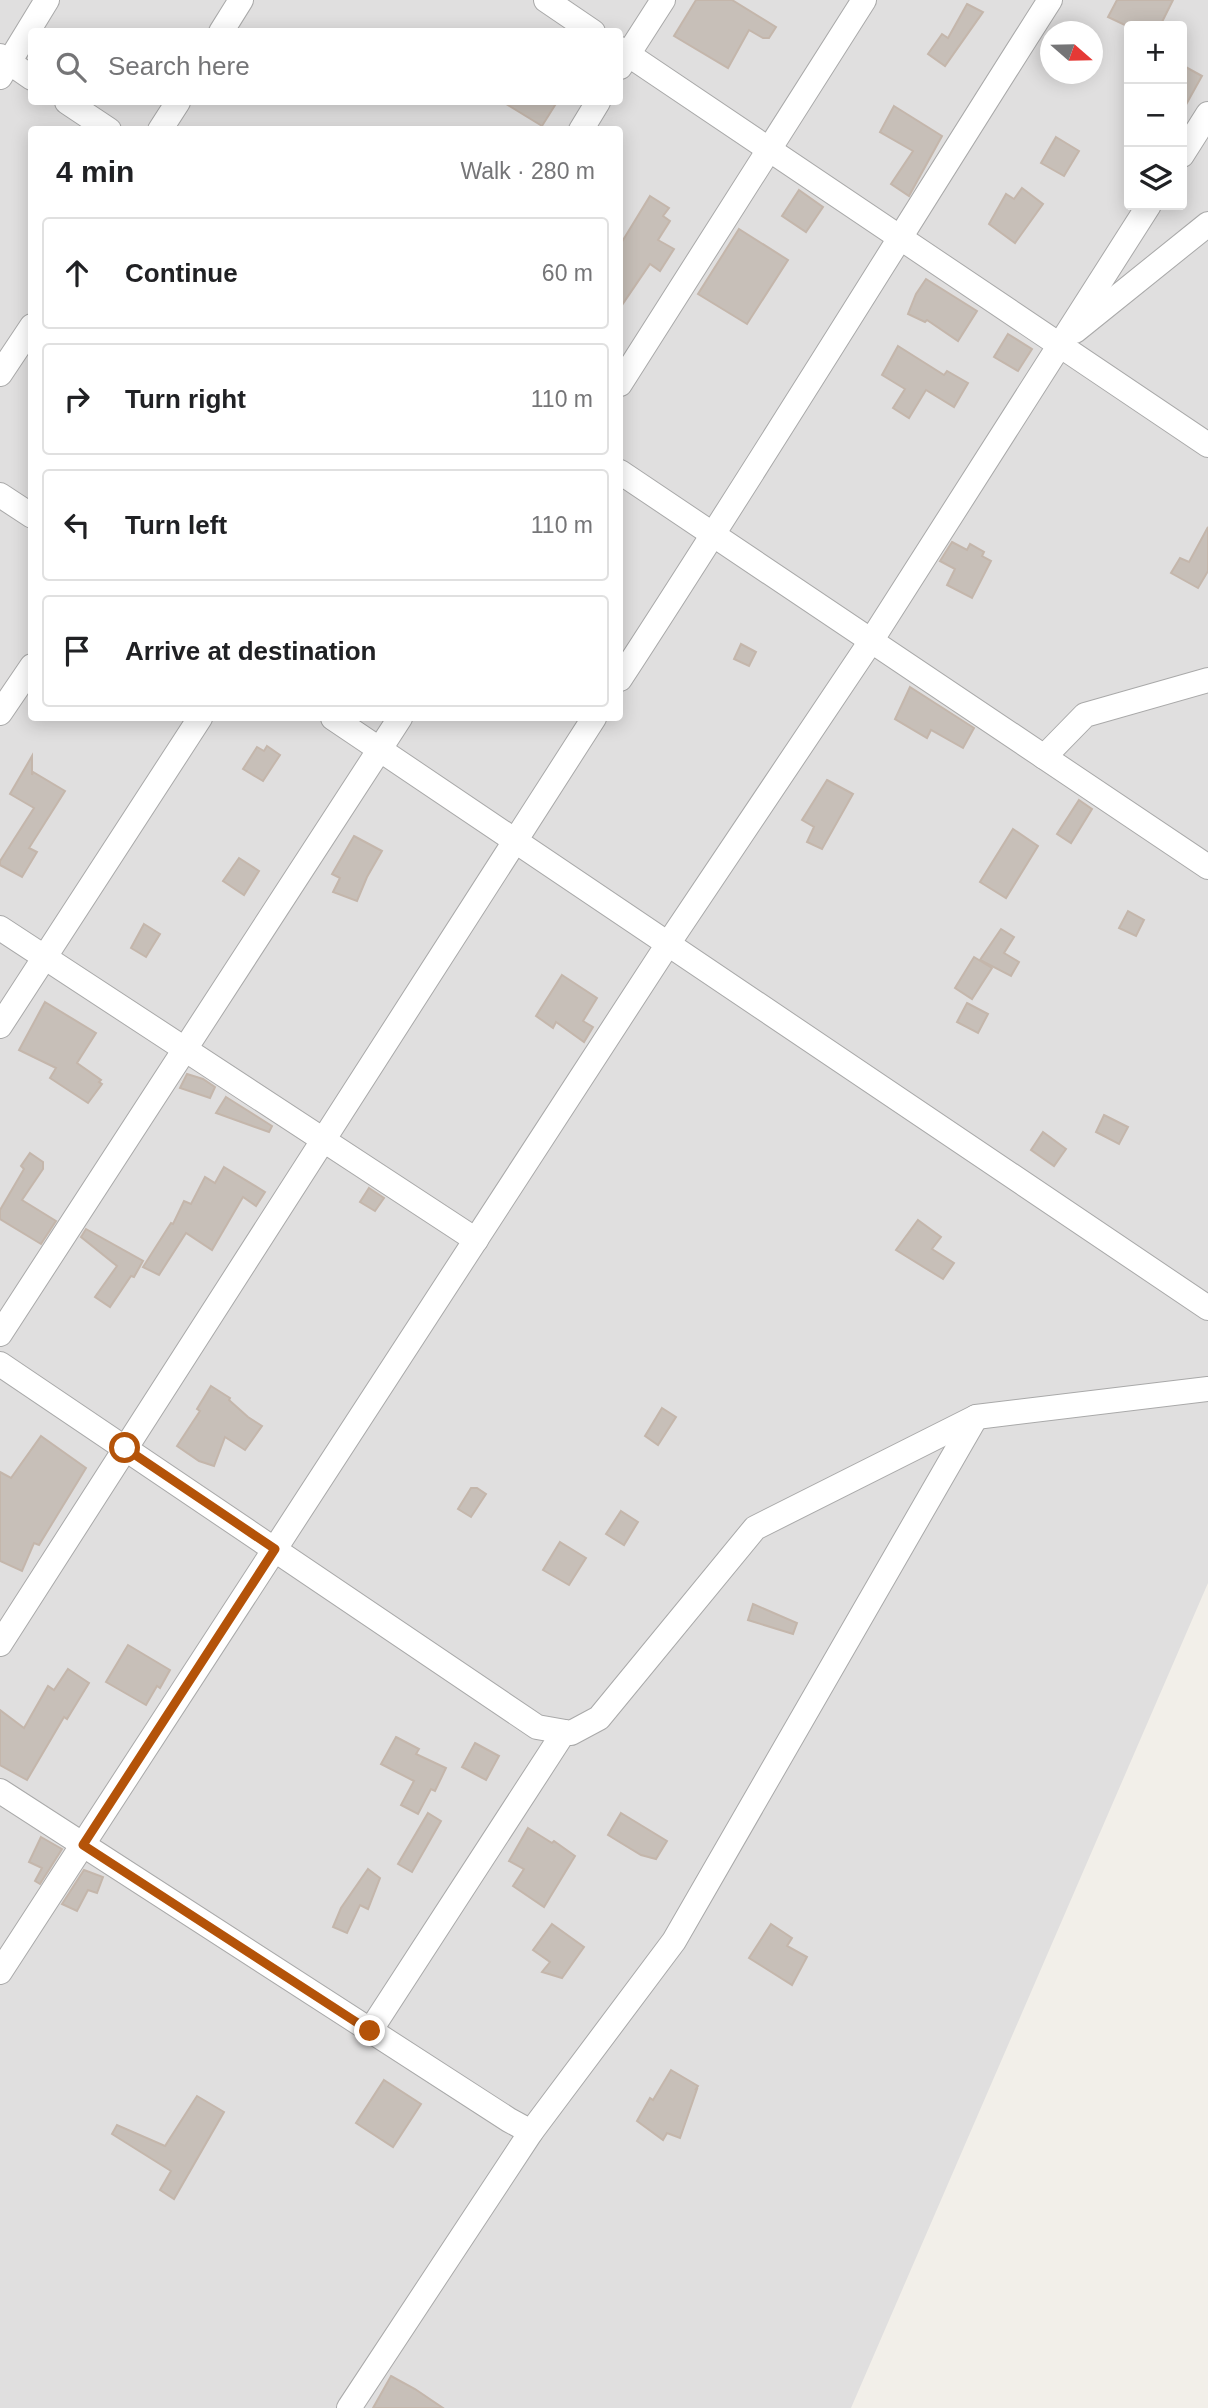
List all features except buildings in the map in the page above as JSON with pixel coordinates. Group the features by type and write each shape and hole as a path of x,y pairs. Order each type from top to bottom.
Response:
{"street":[{"path":"28,28 47,0"},
{"path":"224,28 241,0"},
{"path":"546,0 587,28"},
{"path":"623,56 663,0"},
{"path":"623,379 864,0"},
{"path":"623,674 1051,0"},
{"path":"28,28 3,65 28,76"},
{"path":"623,58 768,149 1208,445"},
{"path":"72,105 103,126"},
{"path":"163,126 176,105"},
{"path":"583,126 596,105"},
{"path":"1187,147 1208,114"},
{"path":"0,1972 668,944 871,641 1146,210"},
{"path":"1058,344 1208,224"},
{"path":"0,374 28,332"},
{"path":"623,474 1208,867"},
{"path":"0,495 28,513"},
{"path":"0,713 28,672"},
{"path":"1044,757 1085,715 1208,680"},
{"path":"0,1026 198,721"},
{"path":"337,721 1208,1308"},
{"path":"0,1334 398,721"},
{"path":"0,1644 592,721"},
{"path":"0,928 476,1240"},
{"path":"0,1364 537,1727 571,1733 599,1718 755,1528 976,1417 1208,1389"},
{"path":"349,2408 531,2132 674,1941 976,1417"},
{"path":"370,2031 564,1732"},
{"path":"0,1791 531,2132"}],"shaded area":[{"path":"0,0 1208,0 1208,1583 851,2408 0,2408"}],"route":[{"path":"125,1448 275,1549 83,1845 370,2031"}]}
